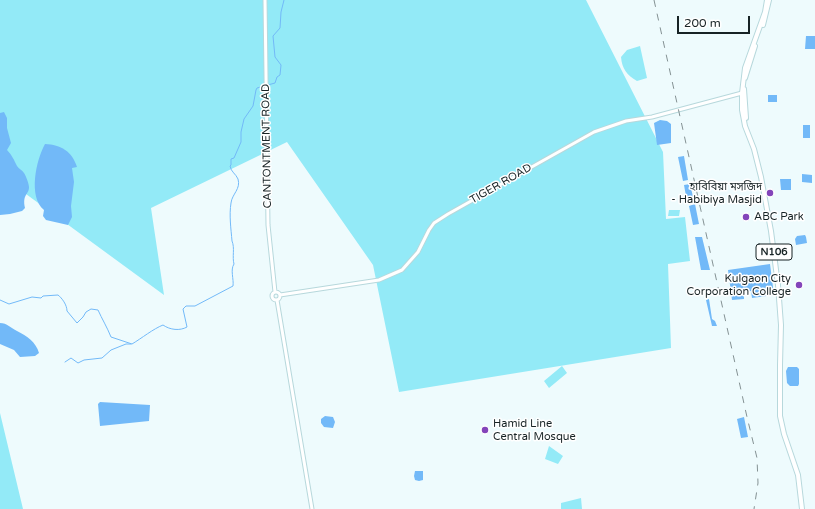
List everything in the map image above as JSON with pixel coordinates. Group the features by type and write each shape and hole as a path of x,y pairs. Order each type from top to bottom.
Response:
{"highway":[{"name":"N106","path":"768,0 745,68 742,93 742,110 745,126 754,149 761,177 770,231 778,284 781,325 781,420 784,434 798,475 803,509"},
{"name":"N106","path":"768,0 765,19 744,82 745,105 748,126 764,176 776,246 783,312 783,419 787,438 797,466 803,509"}],"street":[{"name":"CANTONTMENT ROAD","path":"265,0 268,225 275,292"},
{"name":"TIGER ROAD","path":"280,295 379,280 402,270 418,252 434,223 594,132 626,122 652,117 742,93"},
{"path":"277,300 274,300 272,297 272,294 275,292 278,292 280,295 280,298 277,300 312,509"}],"shaded area":[{"path":"0,0 586,0 663,152 666,219 685,217 690,261 668,264 671,348 399,392 373,265 287,142 151,208 164,295 0,175"},
{"path":"806,36 815,36 815,49 805,49"},
{"path":"640,46 647,78 637,81 626,71 621,57 627,50"},
{"path":"768,95 777,95 777,102 768,102"},
{"path":"4,112 7,118 7,128 11,143 7,150 17,166 24,173 29,190 24,200 25,208 22,211 0,215 0,113"},
{"path":"660,120 667,121 671,124 671,143 657,145 654,123"},
{"path":"803,125 810,125 810,138 803,138"},
{"path":"45,144 61,147 69,153 75,161 77,167 72,168 74,182 71,206 72,217 68,225 46,220 43,216 44,210 39,204 36,196 35,178 39,159"},
{"path":"684,156 688,180 683,181 678,157"},
{"path":"802,174 812,175 812,183 802,182"},
{"path":"780,179 791,179 791,190 781,190"},
{"path":"690,184 694,201 687,202 684,185"},
{"path":"695,204 699,224 693,225 689,206"},
{"path":"669,210 680,210 679,216 668,216"},
{"path":"805,235 807,243 796,245 795,239 797,236"},
{"path":"695,237 702,237 710,270 701,270"},
{"path":"770,264 774,295 752,298 751,291 744,292 744,299 732,300 728,270"},
{"path":"709,299 712,319 715,321 717,326 712,326 706,300"},
{"path":"0,323 7,325 28,337 36,346 39,353 35,356 20,357 14,350 0,344"},
{"path":"562,366 567,373 549,388 544,381"},
{"path":"788,367 797,367 799,369 798,386 790,386 787,383 786,371"},
{"path":"100,402 150,405 149,421 100,426 98,404"},
{"path":"0,413 23,509 0,509"},
{"path":"325,416 333,417 335,422 333,428 324,427 321,423 321,419"},
{"path":"744,417 748,437 741,438 737,419"},
{"path":"549,446 563,456 558,464 545,459"},
{"path":"415,471 423,471 423,480 415,480"},
{"path":"581,498 582,509 561,509 561,503"}],"waterway":[{"path":"0,300 9,304 32,297 41,298 43,296 58,295 64,302 67,311 77,323 86,312 91,309 98,310 111,337 132,344 163,325 175,329 187,327 183,309 186,306 195,306 233,286 232,269 234,264 230,208 239,183 230,166 231,159 234,158 241,142 241,132 244,119 253,106 257,88 275,83 277,77 280,75 281,65 275,57 273,36 280,28 281,12 284,0"},
{"path":"65,362 71,358 78,363 84,360 102,358 111,350 126,344 131,344"}],"railway":[{"path":"654,0 757,458 758,483 754,509"}],"place":[{"name":"হাবিবিয়া মসজিদ - Habibiya Masjid","path":"770,193"},
{"name":"ABC Park","path":"746,217"},
{"name":"Kulgaon City Corporation College","path":"799,285"},
{"name":"Hamid Line Central Mosque","path":"485,430"}]}
